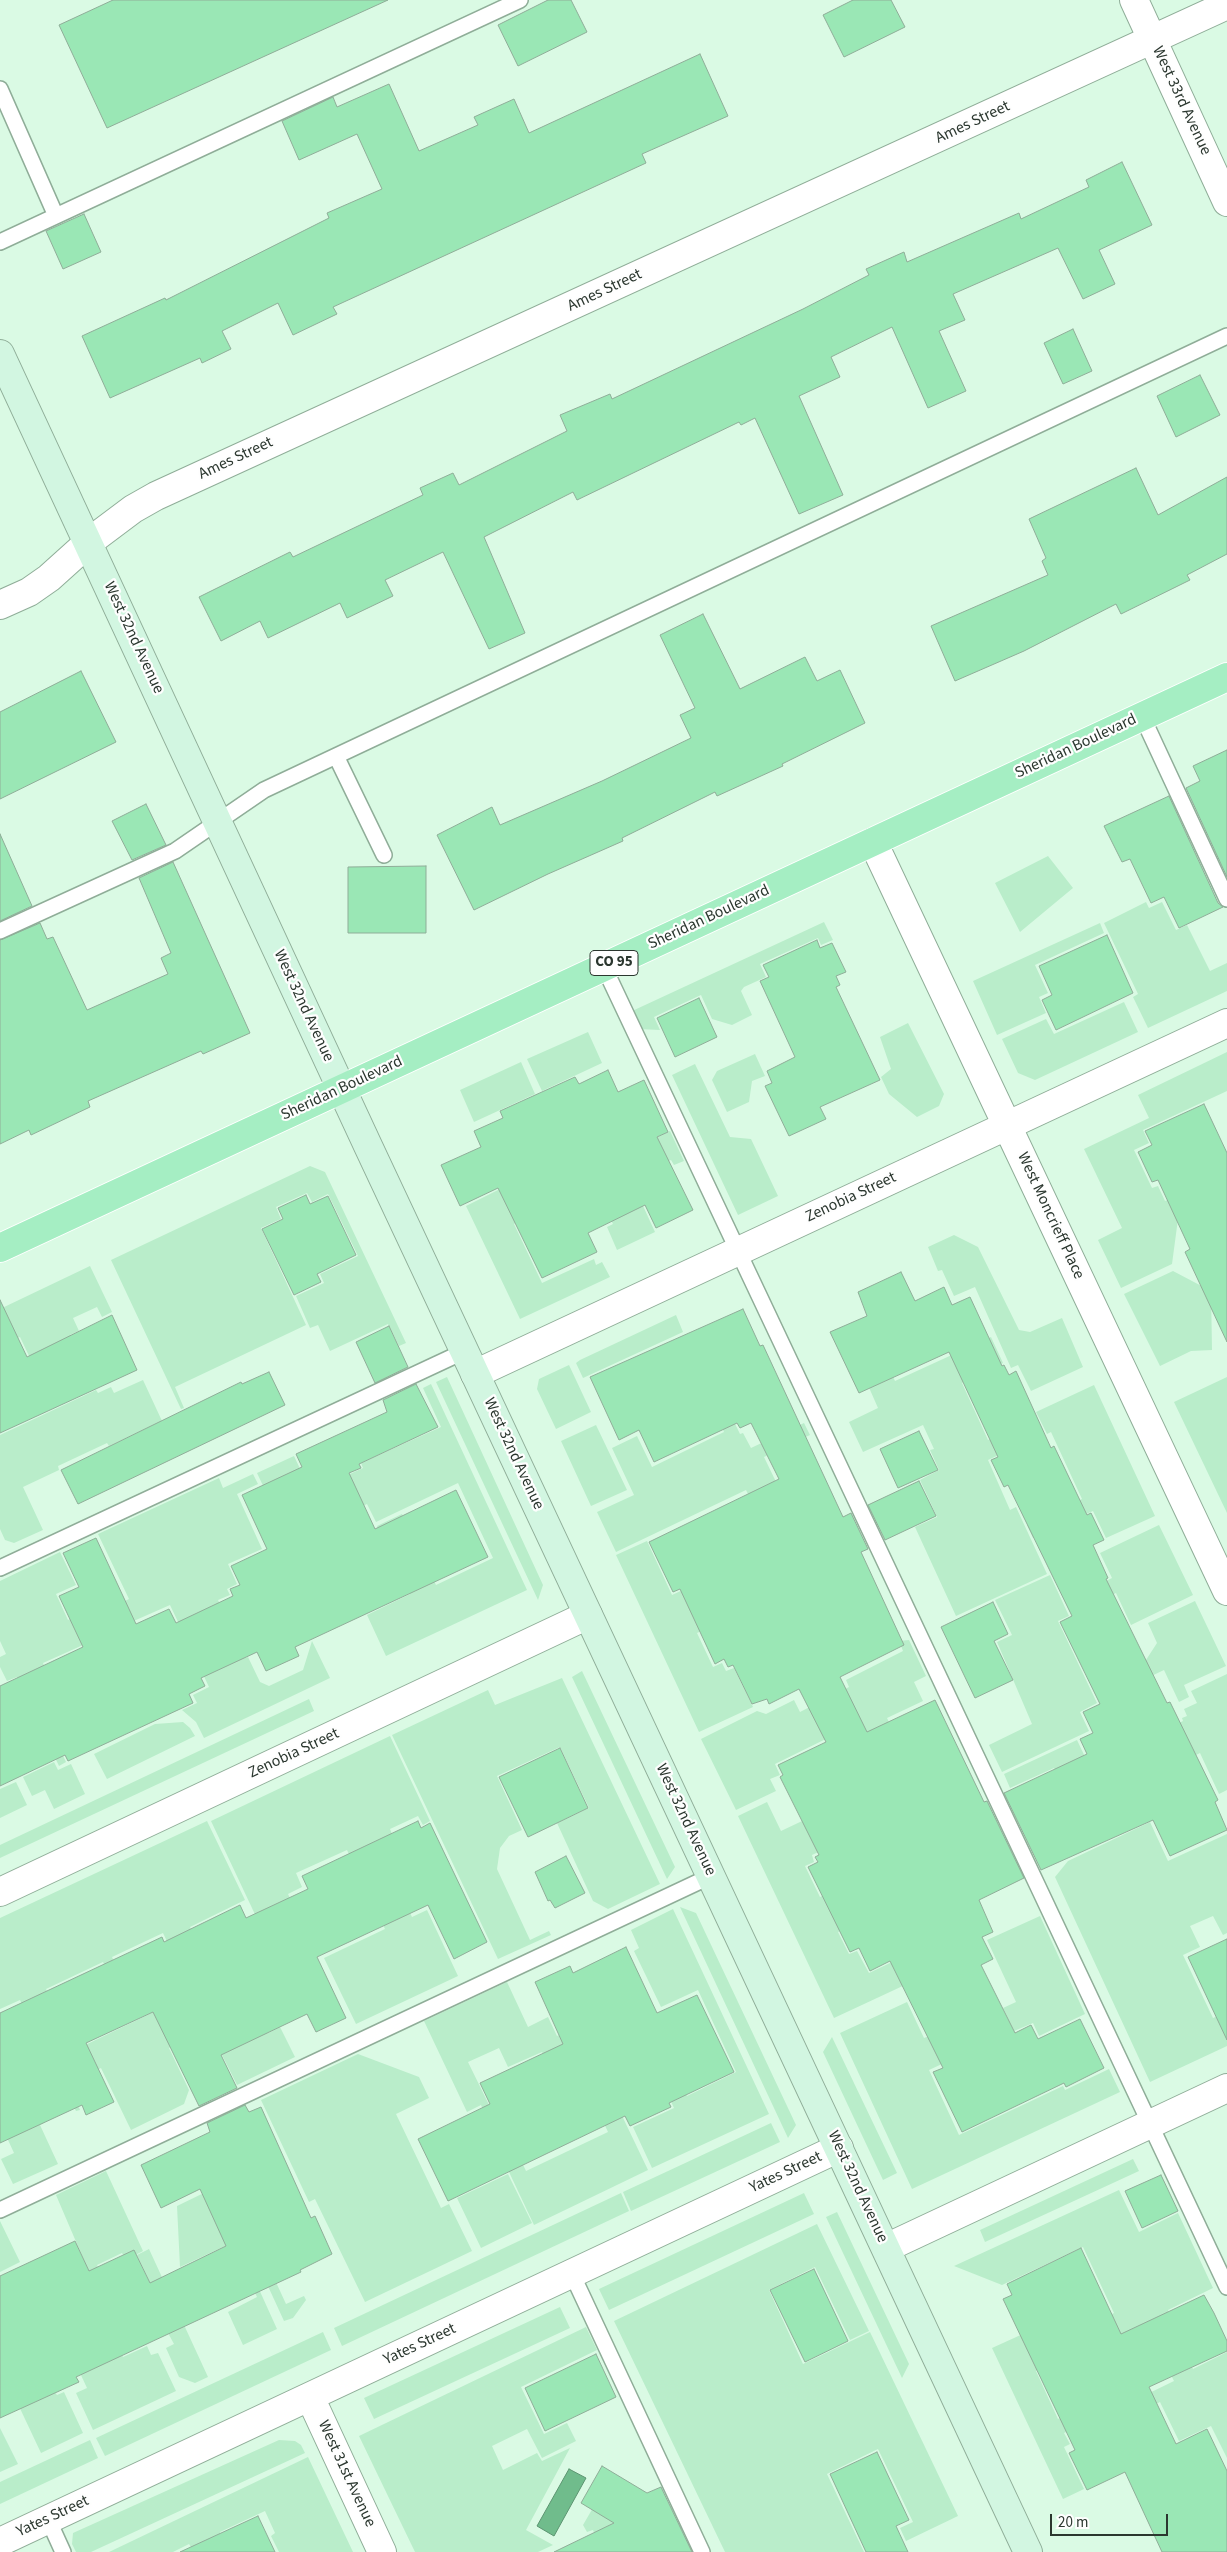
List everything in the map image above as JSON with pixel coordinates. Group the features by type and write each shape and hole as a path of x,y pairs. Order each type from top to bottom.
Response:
{"main road":[{"name":"Sheridan Boulevard","path":"0,1248 1227,677"}],"street":[{"name":"West 33rd Avenue","path":"1134,0 1227,202"},
{"name":"Ames Street","path":"0,605 29,592 49,578 88,542 133,509 156,496 1153,41 1227,5"},
{"name":"West 32nd Avenue","path":"0,354 470,1363 1028,2552"},
{"name":"West Moncrieff Place","path":"873,842 1227,1591"},
{"name":"Zenobia Street","path":"470,1363 738,1252 1227,1023"},
{"name":"Zenobia Street","path":"0,1892 588,1615"},
{"path":"886,2248 1227,2088"},
{"name":"Yates Street","path":"0,2542 839,2148"},
{"name":"West 31st Avenue","path":"310,2397 382,2552"}],"lane":[{"path":"0,242 520,0"},
{"path":"0,89 56,216"},
{"path":"0,931 174,850 264,790 1227,336"},
{"path":"1142,716 1227,899"},
{"path":"336,756 384,855"},
{"path":"604,967 1227,2287"},
{"path":"0,1568 470,1363"},
{"path":"0,2210 711,1876"},
{"path":"572,2274 702,2552"},
{"path":"48,2520 63,2552"}],"shaded area":[{"path":"1048,856 1073,888 1020,932 995,883"},
{"path":"1146,902 1149,908 1162,902 1176,930 1187,925 1210,971 1227,963 1227,991 1148,1028 1133,997 1138,994 1104,923"},
{"path":"824,922 833,940 821,945 818,938 760,964 766,977 744,987 741,991 752,1015 732,1025 712,1019 701,995 654,1017 660,1030 638,1029 630,1012"},
{"path":"1100,923 1104,933 1035,965 1048,993 1039,997 1046,1013 997,1035 973,981"},
{"path":"1124,1002 1138,1032 1035,1080 1018,1073 1002,1039 1046,1019 1054,1034"},
{"path":"908,1023 944,1094 939,1106 917,1117 889,1094 881,1077 891,1069 880,1037"},
{"path":"588,1032 602,1063 542,1091 527,1059"},
{"path":"1227,1052 1227,1091 1143,1130 1149,1143 1134,1150 1152,1188 1158,1186 1165,1201 1176,1196 1180,1204 1172,1264 1121,1288 1098,1240 1122,1228 1084,1149 1149,1118 1138,1095"},
{"path":"755,1054 765,1076 752,1081 749,1102 727,1112 712,1080 717,1071"},
{"path":"521,1062 535,1094 474,1122 460,1090"},
{"path":"695,1064 730,1137 751,1139 778,1196 738,1215 672,1075"},
{"path":"670,1131 684,1161 674,1165 671,1160 654,1168 627,1171 655,1232 617,1250 607,1227 613,1224 594,1186 514,1224 542,1283 594,1259 596,1265 602,1262 610,1277 520,1319 466,1206 502,1188 639,1146"},
{"path":"310,1166 325,1172 406,1343 399,1346 388,1324 330,1351 318,1325 310,1328 296,1296 324,1283 320,1274 358,1256 328,1194 312,1202 307,1193 276,1207 281,1219 261,1228 306,1325 175,1387 184,1408 181,1409 111,1260"},
{"path":"954,1235 978,1247 1019,1330 1030,1332 1062,1318 1083,1367 1031,1391 1018,1365 1011,1368 975,1287 954,1296 942,1270 938,1271 928,1247"},
{"path":"90,1266 112,1312 102,1317 97,1307 73,1318 79,1331 70,1335 95,1388 54,1408 20,1337 8,1342 0,1309"},
{"path":"1173,1271 1211,1291 1212,1350 1191,1351 1160,1366 1124,1294"},
{"path":"676,1315 683,1332 583,1378 576,1363 580,1360"},
{"path":"991,1337 1003,1363 962,1383 988,1440 1034,1419 1042,1435 988,1460 1010,1510 1016,1507 1047,1574 956,1616 915,1527 937,1517 920,1480 939,1470 930,1450 934,1449 923,1425 863,1452 849,1422 878,1408 867,1383 887,1364 895,1381"},
{"path":"569,1365 591,1412 556,1429 537,1389 539,1379"},
{"path":"447,1377 543,1585 538,1600 436,1382"},
{"path":"1227,1377 1227,1513 1174,1402"},
{"path":"143,1380 162,1421 109,1446 107,1443 58,1466 59,1470 23,1487 43,1530 14,1543 5,1540 0,1529 0,1435 96,1390 98,1393 111,1387 114,1393"},
{"path":"431,1384 527,1590 386,1656 367,1615 410,1594 377,1526 402,1514 436,1585 493,1558 458,1483 376,1522 367,1504 332,1521 317,1489 363,1468 361,1463 441,1427 423,1388"},
{"path":"1094,1385 1155,1516 1106,1538 1093,1511 1033,1538 1027,1525 1082,1499 1051,1432 1047,1434 1036,1412"},
{"path":"722,1397 740,1434 743,1433 751,1448 804,1423 810,1435 764,1457 778,1486 775,1549 746,1490 616,1552 597,1512 634,1495 612,1448 637,1436 652,1467 724,1432 711,1402"},
{"path":"596,1425 627,1490 591,1506 561,1441"},
{"path":"294,1456 327,1526 276,1513 257,1473"},
{"path":"253,1474 258,1484 237,1494 262,1549 228,1564 237,1584 227,1589 230,1595 218,1600 245,1658 248,1657 260,1682 269,1686 303,1670 312,1641 330,1678 204,1738 196,1722 182,1710 197,1703 193,1695 209,1687 170,1605 120,1627 111,1608 129,1599 98,1534 219,1478 223,1488"},
{"path":"1159,1525 1193,1595 1131,1625 1116,1593 1071,1614 1065,1601 1112,1578 1100,1553"},
{"path":"647,1541 672,1595 763,1553 708,1628 697,1633 713,1667 722,1663 726,1671 734,1668 753,1707 699,1732 616,1555"},
{"path":"60,1552 76,1585 56,1594 68,1620 87,1612 92,1641 43,1663 46,1670 27,1679 66,1762 59,1766 17,1677 7,1681 0,1667 0,1657 6,1654 0,1641 0,1581"},
{"path":"1050,1575 1069,1616 1058,1621 1097,1703 1080,1712 1089,1731 1002,1772 989,1745 1032,1724 997,1642 1012,1635 995,1600"},
{"path":"1195,1601 1226,1666 1184,1685 1189,1697 1179,1702 1164,1670 1099,1701 1136,1664 1146,1660 1157,1643 1148,1623"},
{"path":"909,1640 926,1676 914,1682 923,1701 887,1718 910,1765 842,1731 775,1764 780,1775 770,1779 776,1791 736,1810 701,1739 757,1711 766,1714 794,1700 800,1712 849,1687 846,1680 903,1651 899,1641"},
{"path":"582,1671 675,1867 667,1879 572,1677"},
{"path":"1227,1674 1227,1790 1219,1794 1200,1753 1190,1758 1175,1725 1183,1721 1182,1718 1187,1716 1184,1709 1197,1703 1191,1691"},
{"path":"562,1678 660,1884 608,1909 593,1901 557,1823 589,1808 560,1747 497,1776 522,1830 509,1836 500,1848 497,1869 530,1940 549,1931 551,1935 498,1959 392,1735 488,1690 495,1705"},
{"path":"309,1699 314,1711 0,1858 0,1845"},
{"path":"183,1722 195,1736 107,1779 94,1754 155,1724"},
{"path":"390,1736 430,1821 423,1825 418,1816 390,1829 394,1839 391,1873 412,1917 427,1910 458,1976 356,2024 324,1958 385,1929 347,1850 296,1873 302,1887 288,1894 311,1943 276,1959 211,1821"},
{"path":"1077,1740 1096,1780 1071,1803 1054,1768 1010,1788 1004,1774"},
{"path":"54,1762 58,1770 71,1764 85,1794 54,1809 45,1790 32,1796 23,1777"},
{"path":"893,1778 885,1821 812,1855 814,1862 805,1866 820,1897 830,1892 847,1927 838,1932 849,1954 857,1951 869,1973 909,1954 950,1964 834,2018 738,1816 767,1802 781,1831"},
{"path":"16,1782 27,1805 0,1818 0,1789"},
{"path":"207,1821 245,1900 190,1927 215,1980 191,1992 163,1933 112,1957 140,2016 131,2021 103,1962 46,1989 73,2047 42,2047 20,2000 0,2009 0,1918"},
{"path":"1150,1822 1168,1861 1227,1834 1227,1933 1223,1935 1213,1916 1190,1926 1200,1947 1183,1955 1213,2018 1227,2012 1227,2046 1150,2082 1055,1877 1068,1861"},
{"path":"680,1907 696,1913 796,2125 788,2138"},
{"path":"673,1909 769,2114 652,2168 633,2127 674,2108 639,2032 647,2012 687,2096 736,2072 698,1990 661,2007 634,1951 639,1948 631,1930"},
{"path":"1040,1916 1085,2014 1039,2036 1033,2023 1014,2031 1003,2008 1016,2002 987,1940"},
{"path":"241,1975 268,2033 280,2027 295,2057 237,2085 209,2029 169,2048 189,2090 184,2104 131,2130 101,2068 68,2084 80,2110 76,2111 52,2061 216,1982"},
{"path":"507,1982 528,2027 548,2017 557,2036 579,2026 648,2170 534,2225 484,2119 498,2112 526,2171 608,2132 586,2085 562,2096 542,2052 508,2067 499,2048 468,2062 491,2109 484,2112 481,2105 467,2112 424,2021"},
{"path":"907,2002 924,2038 932,2035 1011,2032 929,2070 959,2135 1063,2086 1065,2090 1109,2069 1120,2092 912,2189 840,2033"},
{"path":"832,2037 897,2173 883,2180 823,2052"},
{"path":"358,2054 419,2077 429,2098 396,2114 441,2208 449,2204 472,2251 365,2302 315,2199 309,2202 261,2100"},
{"path":"24,2081 44,2123 40,2125 58,2164 13,2184 1,2159 14,2153 3,2129 0,2084"},
{"path":"771,2123 780,2142 631,2211 623,2192"},
{"path":"1133,2159 1139,2171 985,2242 980,2230"},
{"path":"106,2171 143,2251 126,2260 122,2253 97,2265 101,2274 92,2279 56,2195"},
{"path":"508,2174 532,2223 481,2248 457,2198"},
{"path":"210,2190 234,2242 180,2267 177,2206"},
{"path":"1119,2190 1139,2232 1178,2213 1213,2288 1168,2310 1189,2357 1120,2339 1035,2350 1114,2313 1083,2247 1002,2285 954,2266"},
{"path":"621,2193 629,2211 342,2346 334,2328"},
{"path":"804,2193 814,2214 609,2310 599,2289"},
{"path":"837,2212 909,2364 902,2378 826,2217"},
{"path":"0,2221 20,2262 0,2272"},
{"path":"817,2224 869,2331 850,2340 815,2267 769,2290 803,2364 870,2332 958,2516 906,2541 900,2528 913,2522 878,2449 827,2474 864,2552 725,2552 614,2321"},
{"path":"258,2243 286,2304 304,2296 306,2300 293,2318 284,2321 250,2247"},
{"path":"149,2249 208,2377 195,2383 179,2377 166,2348 174,2344 168,2333 172,2330 137,2255"},
{"path":"253,2276 277,2329 243,2345 228,2312 257,2297 248,2278"},
{"path":"560,2307 570,2328 374,2419 364,2398"},
{"path":"50,2309 113,2336 123,2357 147,2346 151,2355 158,2353 176,2391 93,2430 76,2393 87,2388"},
{"path":"0,2326 57,2395 64,2392 83,2433 41,2453 0,2366"},
{"path":"586,2327 597,2350 521,2387 544,2434 567,2423 576,2441 542,2458 527,2429 492,2446 503,2470 537,2453 542,2461 570,2448 526,2530 553,2545 538,2552 415,2552 359,2436"},
{"path":"323,2332 331,2350 105,2456 96,2438"},
{"path":"1025,2333 1041,2368 1036,2371 1058,2419 1129,2387 1135,2400 1064,2433 1070,2444 1064,2447 1084,2489 1063,2499 992,2348"},
{"path":"1227,2352 1227,2458 1211,2426 1179,2441 1160,2402 1142,2411 1137,2399 1174,2381 1168,2369 1188,2359 1193,2369"},
{"path":"0,2428 18,2464 0,2472"},
{"path":"90,2440 98,2458 0,2504 0,2482"},
{"path":"279,2440 295,2441 301,2445 305,2453 91,2552 76,2552 72,2544 73,2533"},
{"path":"308,2457 353,2552 279,2552 271,2536 275,2533 265,2511 220,2532 222,2537 193,2550 189,2544 173,2552 109,2552"},
{"path":"569,2469 586,2478 554,2536 537,2526"},
{"path":"612,2475 639,2520 597,2540 593,2530 587,2532 583,2525"}],"building":[{"path":"113,0 388,0 107,128 59,25"},
{"path":"548,0 571,0 587,32 518,66 498,25"},
{"path":"853,0 891,0 905,27 844,57 823,15"},
{"path":"700,54 728,116 642,154 646,163 333,307 337,314 293,335 278,303 222,331 231,349 202,363 200,358 110,398 82,336 165,298 166,300 329,218 327,213 382,189 357,134 299,160 282,121 333,97 337,107 389,84 419,151 478,125 474,117 514,99 529,133"},
{"path":"1122,162 1152,225 1099,250 1115,284 1083,299 1058,248 953,294 965,320 939,331 966,391 928,408 892,327 831,357 840,377 799,396 843,495 799,514 755,418 741,425 739,422 577,500 573,492 484,537 525,633 489,649 443,552 385,580 393,596 347,618 340,603 268,638 260,621 221,641 199,597 290,552 293,557 423,495 420,488 453,473 459,485 567,431 560,415 610,394 612,399 803,309 869,275 866,269 904,252 907,262 1019,213 1021,219 1089,187 1086,180"},
{"path":"84,214 101,252 63,269 46,231"},
{"path":"1073,329 1092,371 1063,384 1044,343"},
{"path":"1200,375 1220,415 1176,437 1157,396"},
{"path":"1136,468 1158,515 1227,477 1227,554 1187,575 1190,580 1121,614 1116,604 1024,651 955,681 931,626 1048,575 1042,561 1046,558 1029,519"},
{"path":"703,614 740,689 805,657 817,681 840,670 865,723 782,764 783,766 717,796 715,792 622,838 623,841 548,874 474,910 437,835 492,807 500,825 602,781 691,738 680,715 695,708 660,635"},
{"path":"81,671 116,742 0,799 0,712"},
{"path":"1227,750 1227,877 1186,788 1200,781 1193,766"},
{"path":"1169,796 1218,903 1223,907 1179,928 1164,897 1151,903 1130,859 1122,862 1104,826"},
{"path":"146,804 166,845 132,860 112,821"},
{"path":"0,834 32,906 0,921"},
{"path":"173,862 250,1033 203,1054 201,1051 88,1101 90,1107 31,1135 29,1130 0,1144 0,940 40,923 47,939 53,937 87,1010 168,974 161,958 171,953 139,878"},
{"path":"426,866 426,933 348,933 348,867"},
{"path":"1107,935 1133,993 1056,1030 1042,1000 1052,995 1039,966"},
{"path":"817,940 820,948 832,943 846,972 836,976 840,985 836,987 880,1080 820,1107 826,1119 789,1136 765,1086 772,1083 767,1071 795,1057 760,981 769,977 763,965"},
{"path":"699,998 717,1037 675,1057 657,1018"},
{"path":"608,1070 618,1092 644,1080 668,1132 657,1137 693,1210 656,1228 645,1205 588,1233 597,1252 542,1278 498,1188 460,1206 441,1165 481,1147 474,1131 503,1118 500,1111 575,1077 579,1084"},
{"path":"1204,1104 1227,1153 1227,1342 1185,1252 1190,1249 1158,1180 1152,1182 1138,1152 1152,1145 1145,1131"},
{"path":"306,1195 310,1204 328,1196 356,1255 317,1274 321,1282 294,1295 262,1229 283,1219 278,1208"},
{"path":"901,1272 915,1301 944,1287 952,1305 970,1297 1002,1366 1004,1365 1009,1375 1016,1371 1051,1448 1054,1446 1087,1515 1091,1513 1104,1540 1093,1545 1108,1578 1106,1579 1167,1703 1170,1702 1218,1800 1215,1802 1227,1830 1170,1856 1153,1820 1041,1870 1004,1793 1087,1754 1080,1739 1093,1733 1083,1712 1100,1704 1060,1622 1072,1616 1008,1485 1004,1487 991,1460 998,1457 949,1352 859,1393 830,1332 867,1316 858,1292"},
{"path":"0,1300 27,1357 112,1315 137,1370 0,1433"},
{"path":"743,1309 760,1346 763,1345 843,1517 851,1513 868,1549 861,1552 904,1645 840,1677 867,1732 935,1700 984,1802 987,1801 1024,1878 979,1900 993,1932 982,1937 993,1959 981,1965 1015,2033 1031,2025 1038,2039 1080,2019 1104,2068 1066,2087 1064,2083 962,2132 933,2072 943,2068 890,1961 870,1971 859,1948 850,1952 808,1867 818,1862 815,1857 819,1855 780,1777 783,1775 778,1765 826,1742 799,1689 769,1704 767,1699 752,1704 733,1665 728,1667 724,1659 715,1664 680,1589 673,1592 649,1542 779,1479 751,1423 740,1428 737,1423 654,1462 639,1430 619,1440 590,1377"},
{"path":"389,1326 408,1367 375,1383 356,1342"},
{"path":"269,1372 285,1405 78,1504 61,1470 241,1382 242,1384"},
{"path":"416,1384 438,1427 359,1464 361,1468 349,1473 375,1529 456,1490 488,1557 295,1647 299,1656 266,1671 257,1652 201,1678 205,1686 189,1694 193,1703 68,1761 65,1755 0,1786 0,1686 83,1647 59,1596 79,1587 63,1553 96,1538 136,1624 169,1609 176,1623 233,1596 230,1589 240,1585 231,1566 267,1549 242,1495 302,1467 296,1454 387,1412 383,1400"},
{"path":"919,1431 938,1470 898,1488 880,1449"},
{"path":"919,1481 936,1516 885,1540 868,1505"},
{"path":"993,1602 1008,1634 994,1641 1013,1680 975,1698 941,1627"},
{"path":"560,1748 588,1808 528,1837 499,1777"},
{"path":"418,1821 421,1828 430,1823 487,1942 454,1959 428,1905 317,1957 346,2018 316,2032 307,2014 221,2055 237,2088 199,2106 153,2012 86,2043 114,2102 86,2115 82,2105 0,2143 0,2013 162,1937 164,1942 240,1905 246,1918 308,1889 302,1876"},
{"path":"566,1856 585,1893 555,1908 550,1900 548,1901 535,1872"},
{"path":"1227,1939 1227,2040 1188,1957"},
{"path":"626,1947 657,2013 697,1995 734,2072 669,2103 671,2107 630,2126 625,2116 448,2201 418,2139 490,2104 480,2083 563,2044 535,1982 570,1966 573,1973"},
{"path":"245,2105 249,2112 261,2107 311,2218 315,2216 332,2254 300,2270 301,2272 76,2377 79,2382 0,2418 0,2276 75,2241 89,2271 134,2250 150,2283 226,2246 200,2189 161,2208 141,2165 210,2132 207,2123"},
{"path":"1161,2175 1178,2211 1142,2228 1125,2191"},
{"path":"1081,2248 1121,2334 1204,2295 1214,2313 1227,2341 1227,2351 1149,2387 1176,2444 1207,2429 1227,2471 1227,2552 1162,2552 1125,2472 1087,2490 1069,2453 1075,2450 1003,2299 1012,2295 1007,2284"},
{"path":"814,2269 848,2341 805,2362 770,2290"},
{"path":"596,2354 616,2397 545,2431 525,2388"},
{"path":"877,2452 909,2520 896,2526 908,2552 866,2552 830,2474"},
{"path":"602,2466 647,2493 661,2487 692,2552 554,2552 614,2523 581,2503"},
{"path":"258,2516 275,2552 180,2552"}]}
